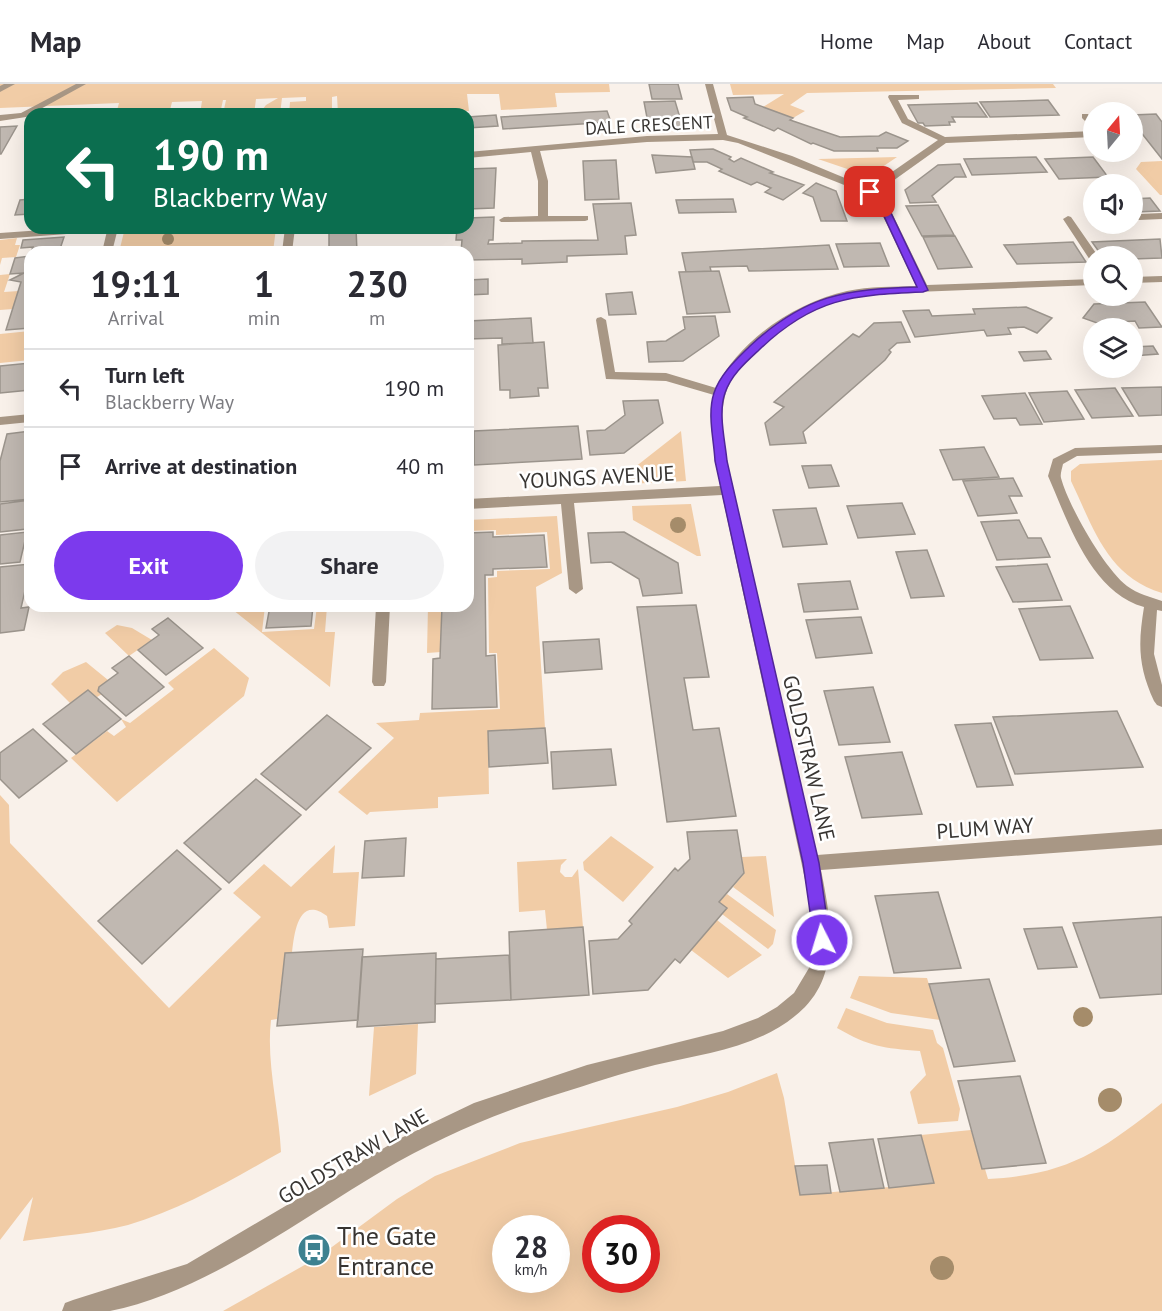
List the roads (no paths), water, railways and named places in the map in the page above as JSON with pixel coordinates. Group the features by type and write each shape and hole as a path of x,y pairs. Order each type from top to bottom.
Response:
{"street":[{"path":"0,89 11,84"},
{"path":"36,108 82,84"},
{"path":"709,84 723,137"},
{"path":"916,97 892,97 905,121 944,140 1083,134"},
{"path":"0,118 24,114"},
{"name":"DALE CRESCENT","path":"474,155 647,139 723,137 765,148 870,192"},
{"path":"923,290 886,211 870,192 944,140"},
{"path":"536,150 543,181 543,219"},
{"path":"1143,217 1162,216"},
{"path":"504,220 585,218"},
{"path":"1068,219 1086,246"},
{"path":"0,236 28,234"},
{"path":"1143,280 1162,279"},
{"name":"GOLDSTRAW LANE","path":"73,1311 187,1275 307,1207 373,1163 449,1125 507,1100 637,1060 749,1032 783,1015 802,997 814,975 822,953 822,927 811,863 717,436 720,393 735,367 775,328 835,297 865,291 1083,283"},
{"path":"601,320 610,376 666,377 720,393"},
{"path":"0,421 24,419"},
{"path":"1162,449 1075,452 1057,462 1054,477 1099,566 1122,589 1157,606 1145,654 1150,676 1162,701"},
{"name":"YOUNGS AVENUE","path":"474,504 728,490"},
{"path":"567,499 576,589"},
{"path":"379,682 383,612"},
{"name":"PLUM WAY","path":"811,863 1162,837"}],"place":[{"name":"The Gate Entrance","path":"314,1250"}]}
